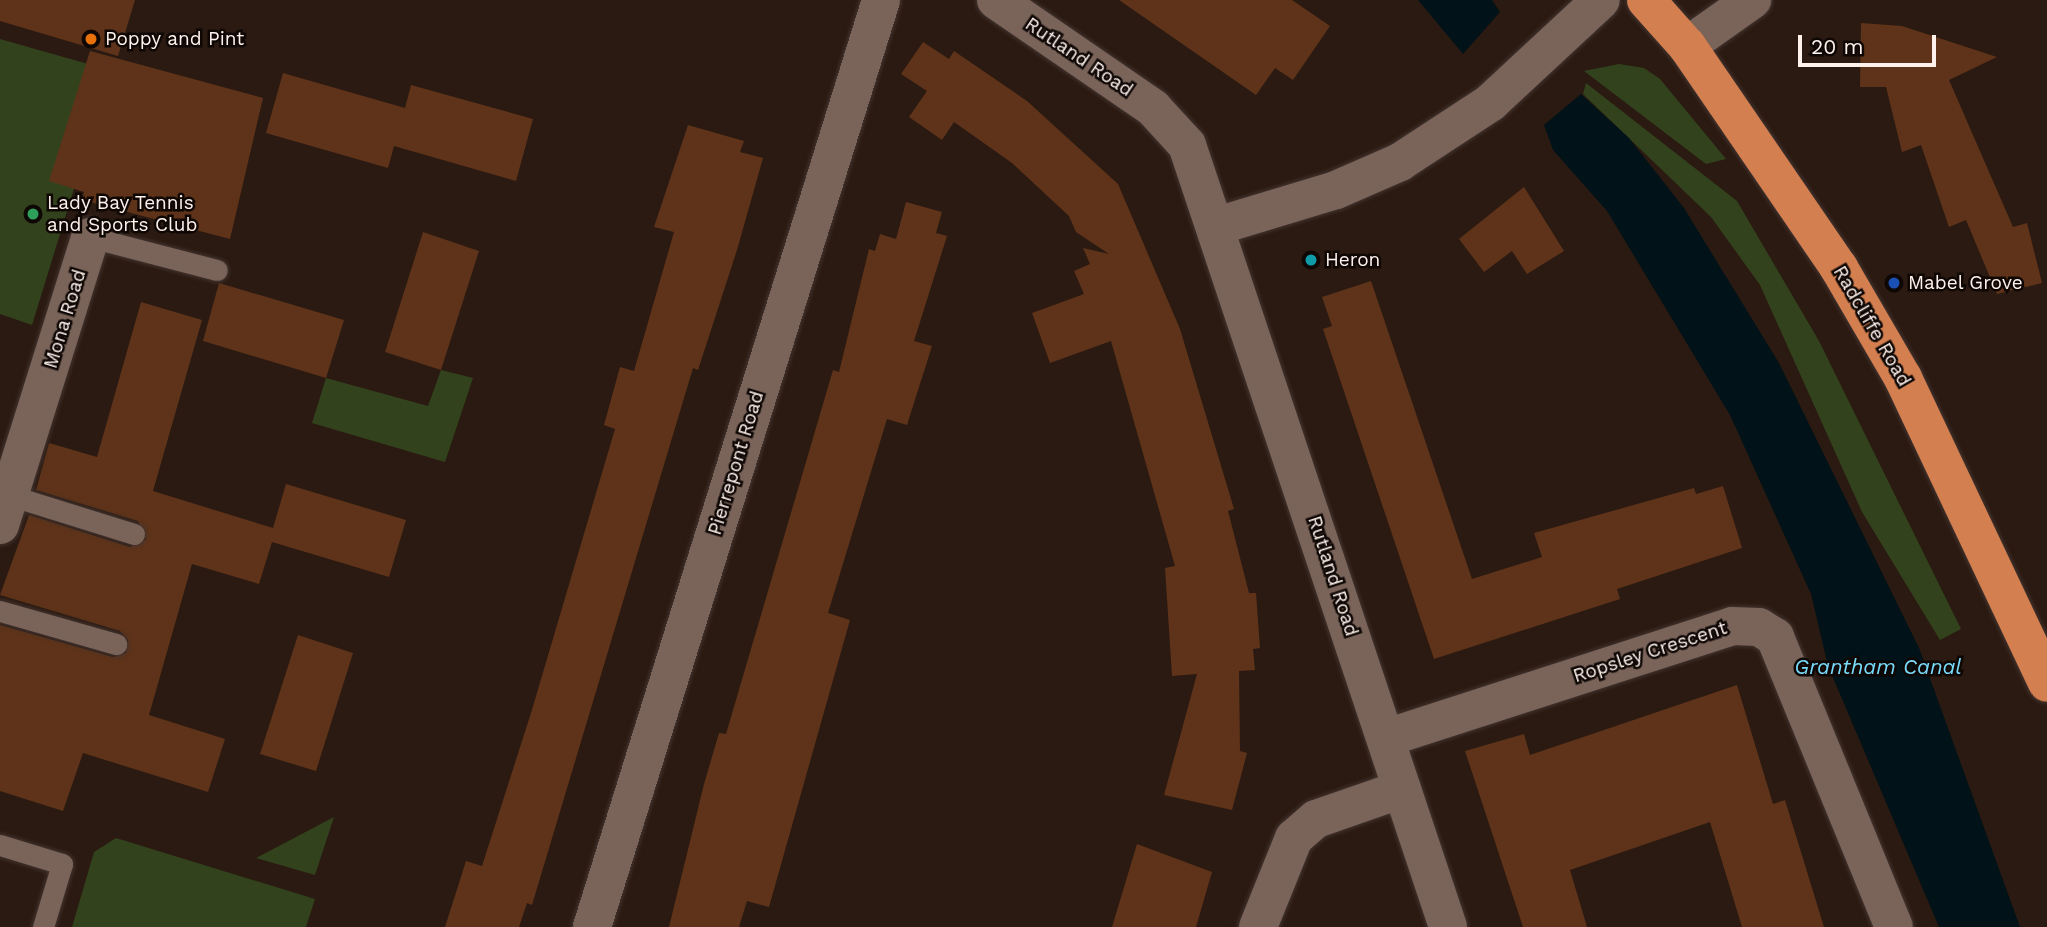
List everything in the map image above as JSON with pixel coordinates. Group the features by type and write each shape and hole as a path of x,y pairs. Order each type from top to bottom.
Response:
{"highway":[{"name":"Radcliffe Road","path":"1646,0 1687,46 1798,202 1897,367 2047,683"}],"street":[{"name":"Pierrepont Road","path":"592,927 881,0"},
{"name":"Rutland Road","path":"996,0 1153,108 1187,145 1217,226 1448,927"},
{"path":"1217,226 1336,190 1400,162 1490,103 1601,0"},
{"path":"1687,46 1752,0"},
{"name":"Mona Road","path":"5,510 90,237"},
{"name":"Ropsley Crescent","path":"1386,738 1732,626 1759,627 1775,637 1894,927"},
{"path":"1258,927 1294,838 1316,819 1402,789"}],"lane":[{"name":"Mona Road","path":"90,237 217,270"},
{"path":"5,510 134,534"},
{"path":"0,611 117,644"},
{"path":"0,845 62,864 53,918"}],"green space":[{"name":"Lady Bay Tennis and Sports Club","path":"0,39 120,73 97,114 32,325 0,314"},
{"path":"1619,64 1644,68 1660,79 1726,159 1706,164 1584,71"},
{"path":"1586,83 1737,201 1819,341 1961,629 1940,640 1862,512 1760,285 1711,217 1583,94"},
{"path":"441,370 473,378 445,462 312,423 326,378 428,406"},
{"path":"334,817 315,875 256,858"},
{"path":"116,838 315,899 306,927 72,927 94,852"}],"water":[{"path":"1418,0 1492,0 1500,12 1463,54"},
{"name":"Grantham Canal","path":"1581,94 1629,138 1684,208 1779,363 1919,648 2020,927 1939,927 1828,666 1811,594 1730,415 1607,211 1553,150 1544,125"}],"building":[{"name":"Poppy and Pint","path":"0,0 135,0 118,56 0,21"},
{"path":"1119,0 1292,0 1330,26 1293,80 1275,68 1256,95"},
{"path":"1861,23 1902,26 1997,57 1949,80 2013,227 2027,223 2042,283 1997,294 1966,220 1949,227 1921,145 1902,152 1886,87 1860,87"},
{"path":"923,42 949,59 954,51 1027,101 1118,184 1180,329 1234,509 1228,511 1249,593 1256,593 1260,648 1253,649 1255,670 1239,671 1240,751 1247,753 1232,810 1164,795 1197,674 1172,676 1165,568 1175,566 1111,341 1050,363 1032,313 1084,294 1074,271 1090,264 1083,248 1109,254 1076,232 1069,216 1012,163 954,122 942,140 909,117 927,91 901,74"},
{"path":"90,51 263,98 230,239 82,200 84,192 49,181"},
{"path":"283,73 405,108 411,85 533,119 516,181 394,146 388,168 266,133"},
{"path":"688,125 744,141 740,152 763,158 737,250 698,370 693,368 532,905 527,903 519,927 445,927 466,861 482,866 531,713 615,429 604,425 620,367 634,371 674,232 654,227"},
{"path":"1524,187 1564,251 1527,274 1512,251 1484,272 1459,239"},
{"path":"906,202 942,212 936,233 947,236 914,341 932,346 907,425 887,419 828,613 850,620 769,907 747,901 739,927 669,927 719,733 726,734 833,370 839,372 869,249 875,251 880,234 896,239"},
{"path":"423,232 479,251 441,370 385,352"},
{"path":"1371,281 1472,579 1542,557 1534,533 1694,488 1696,494 1723,486 1742,548 1617,589 1620,599 1434,659 1323,329 1332,326 1322,297"},
{"path":"219,283 344,320 326,378 203,341"},
{"path":"141,302 202,320 153,491 273,528 286,484 406,520 389,577 272,542 259,584 192,564 149,715 225,739 208,792 83,753 63,811 0,791 0,625 113,657 126,653 128,640 120,631 0,595 29,515 130,547 146,539 138,521 36,490 49,443 97,457"},
{"path":"298,635 353,653 316,771 260,754"},
{"path":"1737,685 1773,804 1785,800 1824,927 1742,927 1710,822 1570,870 1587,927 1523,927 1465,751 1524,734 1530,755"},
{"path":"1137,844 1212,872 1196,927 1112,927"}],"place":[{"name":"Poppy and Pint","path":"91,39"},
{"name":"Lady Bay Tennis and Sports Club","path":"33,214"},
{"name":"Heron","path":"1311,260"},
{"name":"Mabel Grove","path":"1894,283"}]}
